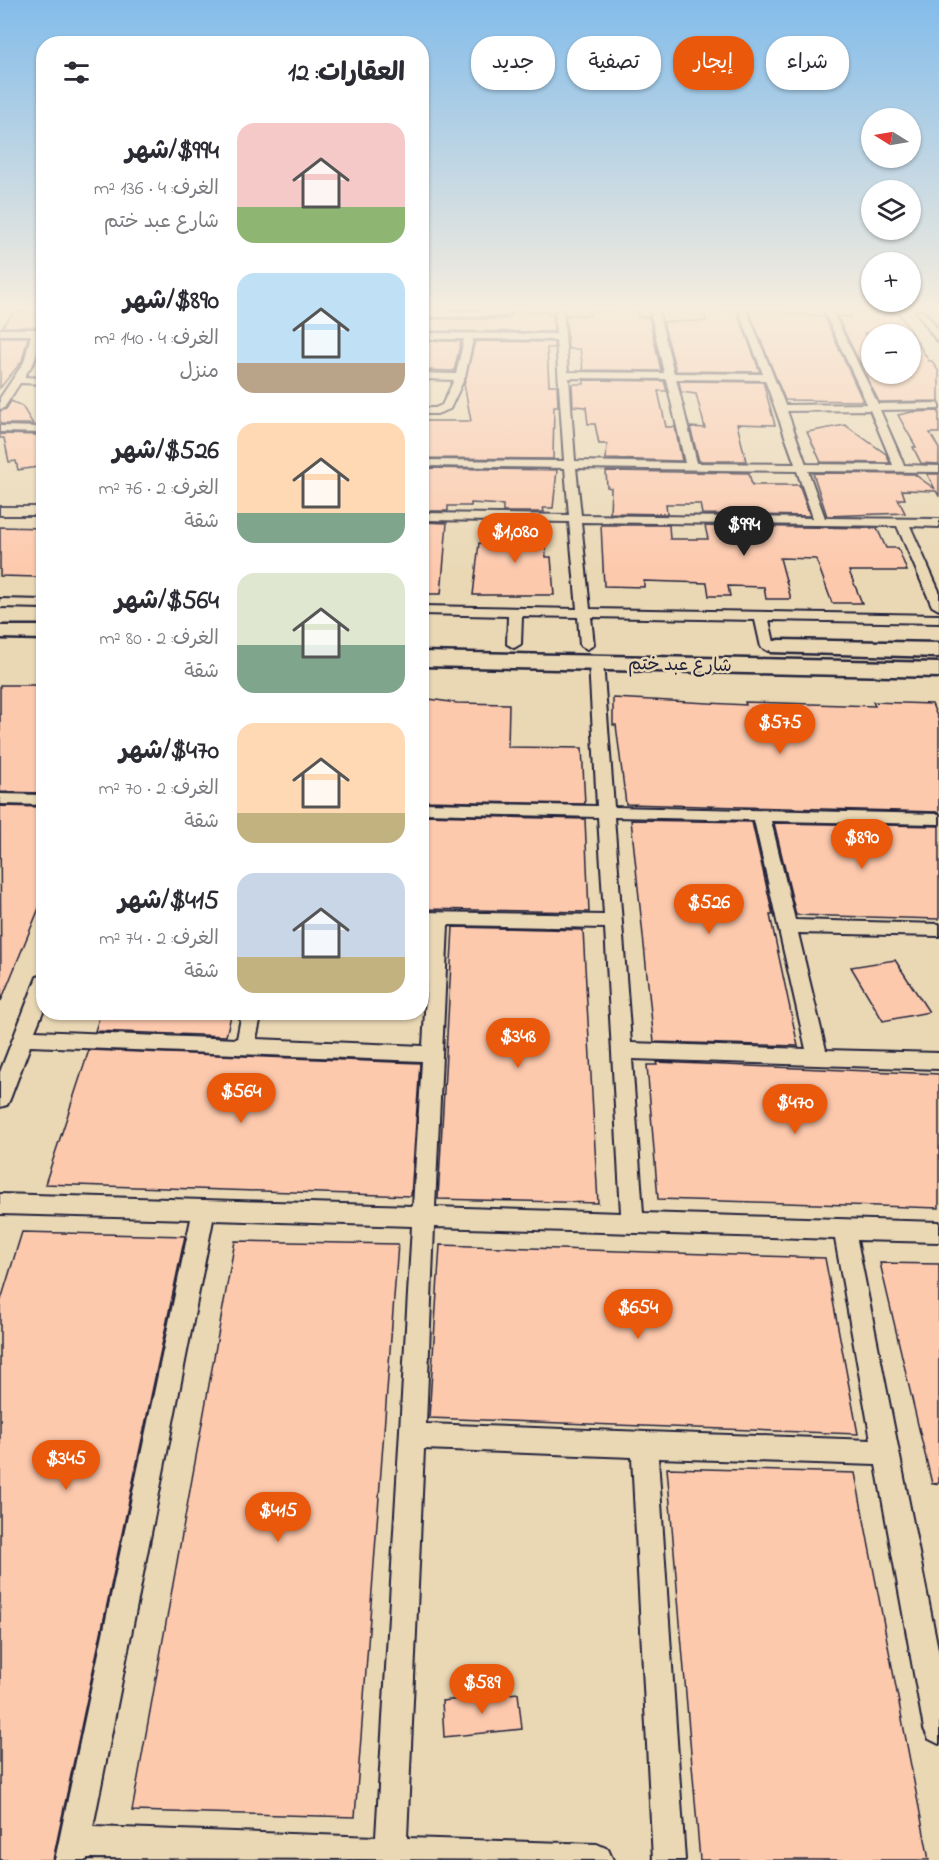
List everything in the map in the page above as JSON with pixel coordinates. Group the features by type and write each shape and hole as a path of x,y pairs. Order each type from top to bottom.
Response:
{"main road":[{"path":"0,632 36,633"},
{"name":"شارع عبد ختم","path":"429,641 513,644 591,653 839,658 925,663 939,650"},
{"name":"شارع عبد ختم","path":"429,659 768,647 839,658"},
{"path":"0,651 36,652"}],"street":[{"path":"429,411 437,411 446,407 450,398"},
{"path":"566,398 570,465 584,612 591,653 606,812 633,1224"},
{"path":"675,398 692,466"},
{"path":"777,398 820,522"},
{"path":"870,398 900,468"},
{"path":"781,408 939,406"},
{"path":"0,429 36,430"},
{"path":"429,464 939,469"},
{"path":"0,511 36,511"},
{"path":"429,517 939,523"},
{"path":"902,523 939,606"},
{"path":"0,603 36,604"},
{"path":"429,610 939,619"},
{"path":"513,644 515,611"},
{"path":"761,615 768,647"},
{"path":"0,799 36,800"},
{"path":"429,808 939,819"},
{"path":"761,815 818,1057"},
{"path":"390,1852 432,1053 430,918 613,922"},
{"path":"787,926 939,930"},
{"path":"0,1099 36,1004"},
{"path":"245,1047 250,1020"},
{"path":"24,1038 432,1053"},
{"path":"622,1051 939,1061"},
{"path":"0,1204 939,1232"},
{"path":"204,1210 73,1851 390,1852 597,1860"},
{"path":"844,1229 939,1729"},
{"path":"412,1436 887,1453"},
{"path":"644,1444 669,1860"}],"building":[{"path":"467,398 558,398 558,406 554,406 553,459 429,458 429,421 471,421"},
{"path":"573,398 660,398 666,427 675,427 682,461 606,459 607,444 599,444 595,424 588,424 586,407 573,406"},
{"path":"697,398 767,398 775,425 737,424 746,461 699,461 690,427 705,428"},
{"path":"784,398 862,398 863,401 785,400"},
{"path":"877,398 939,398 939,401 879,402"},
{"path":"11,401 22,406 33,424 0,424 0,411 6,409"},
{"path":"939,411 939,433 930,433 939,449 939,464 921,463 913,447 916,447 898,415"},
{"path":"845,425 886,454 890,463 821,462 807,432"},
{"path":"0,434 36,435 36,467 18,470 16,461 9,462 4,438 0,438"},
{"path":"429,468 557,470 553,508 543,508 544,512 503,512 503,505 471,503 471,506 448,506 448,511 429,511"},
{"path":"606,471 749,473 752,485 799,485 810,516 702,514 700,504 666,504 667,514 610,513 611,488 607,487"},
{"path":"813,473 914,474 935,489 927,474 939,474 939,496 936,491 902,490 905,499 898,499 905,513 827,516"},
{"path":"429,522 447,523 441,594 429,594"},
{"path":"503,523 544,524 546,557 551,557 554,595 473,595 479,543 503,544"},
{"path":"601,525 669,525 670,539 708,539 705,526 877,528 886,548 898,548 907,571 849,571 862,603 832,603 816,559 780,558 791,599 766,599 764,587 728,586 730,596 709,596 707,583 644,581 644,587 604,586"},
{"path":"0,527 36,528 36,577 0,576"},
{"path":"0,685 36,685 36,793 0,792"},
{"path":"613,698 746,705 745,702 875,706 873,702 932,704 939,721 939,812 626,804 616,725 613,725"},
{"path":"429,699 457,703 509,704 508,747 582,748 585,804 429,801"},
{"path":"0,806 36,807 36,916 1,1001"},
{"path":"429,815 585,819 589,912 429,909"},
{"path":"631,820 752,822 773,915 770,915 798,1046 654,1042"},
{"path":"774,823 939,826 939,919 796,915"},
{"path":"453,927 583,930 598,1203 438,1199"},
{"path":"895,960 929,1012 883,1021 851,967"},
{"path":"98,1020 230,1020 226,1036 95,1031"},
{"path":"89,1050 420,1063 411,1196 45,1184"},
{"path":"656,1062 939,1074 939,1208 658,1199 647,1065 657,1065"},
{"path":"22,1232 185,1236 53,1860 0,1860 0,1303"},
{"path":"235,1241 398,1244 355,1817 132,1811"},
{"path":"440,1245 825,1258 858,1434 429,1418"},
{"path":"880,1263 939,1264 939,1483 932,1484"},
{"path":"667,1468 855,1473 929,1860 700,1860"},
{"path":"518,1693 522,1729 444,1737 442,1701"}]}
